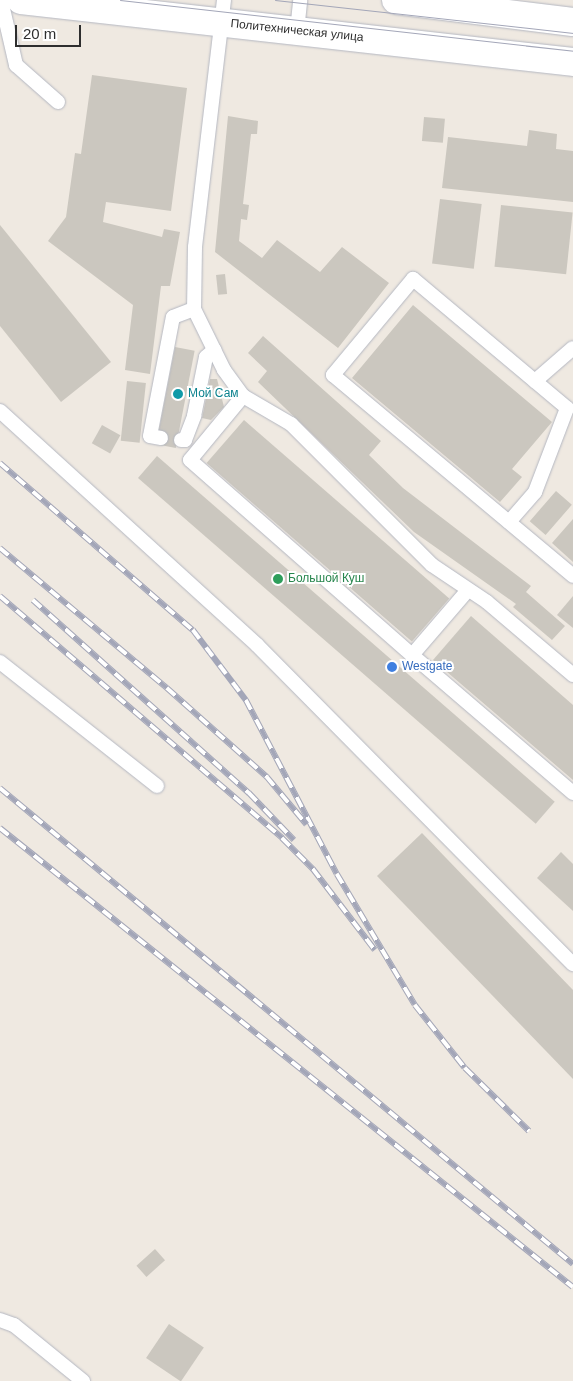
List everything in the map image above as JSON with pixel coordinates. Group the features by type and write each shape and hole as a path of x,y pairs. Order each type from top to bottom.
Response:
{"main road":[{"name":"Политехническая улица","path":"21,0 223,11 298,31 573,62"},
{"path":"396,0 492,6 573,22"}],"lane":[{"path":"1,0 16,65 58,102"},
{"path":"298,31 300,0"},
{"path":"223,11 195,246 194,309 214,350 243,396 291,424 432,566 468,590 573,675"},
{"path":"509,522 535,492 567,408 413,279 333,375 573,576"},
{"path":"161,438 150,436 173,317 194,309"},
{"path":"535,381 573,348"},
{"path":"181,440 185,440 194,416 206,357 214,350"},
{"path":"243,396 190,460 573,793"},
{"path":"0,411 257,645 573,964"},
{"path":"412,655 468,590"},
{"path":"0,662 157,786"},
{"path":"0,1320 14,1326 82,1381"}],"building":[{"path":"92,75 187,88 171,211 106,202 103,222 162,237 164,229 180,232 170,286 161,286 150,374 125,370 133,305 48,241 66,217 75,153 81,154"},
{"path":"228,116 258,121 257,134 251,134 243,204 249,205 247,220 241,219 239,241 262,258 277,240 320,272 342,247 389,283 338,348 215,252"},
{"path":"424,117 445,119 443,143 422,141"},
{"path":"529,130 557,134 556,149 573,151 573,202 442,188 448,137 527,146"},
{"path":"440,199 482,204 474,269 432,264"},
{"path":"501,205 573,213 566,274 495,267"},
{"path":"0,225 111,362 61,402 0,326"},
{"path":"225,274 227,294 218,295 216,275"},
{"path":"413,305 552,422 512,469 522,477 500,502 352,378"},
{"path":"263,336 381,441 369,455 403,488 531,586 526,592 565,626 552,640 513,607 516,604 414,532 258,382 267,371 248,353"},
{"name":"Мой Сам","path":"175,347 195,351 176,448 156,444"},
{"path":"210,379 217,379 224,407 211,420 202,418"},
{"path":"127,381 146,383 140,443 121,441"},
{"path":"244,420 449,598 412,641 207,463"},
{"path":"102,425 120,435 110,454 92,443"},
{"path":"157,456 555,802 536,824 138,478"},
{"path":"556,491 572,505 546,535 530,521"},
{"path":"573,519 573,562 552,543"},
{"path":"573,596 573,628 557,615"},
{"path":"471,616 573,705 573,780 433,660"},
{"path":"422,833 573,990 573,1079 377,876"},
{"path":"561,852 573,864 573,911 537,878"},
{"path":"155,1249 165,1260 146,1277 136,1266"},
{"path":"169,1324 204,1347 181,1381 146,1358"}],"tram line":[{"path":"120,0 573,51"},
{"path":"275,0 573,33"}],"railway":[{"path":"0,463 193,630 246,700 337,874 415,1005 465,1068 529,1131"},
{"path":"0,548 167,688 267,777 307,825"},
{"path":"0,596 282,838 313,869 375,950"},
{"path":"33,600 249,793 294,840"},
{"path":"0,788 573,1264"},
{"path":"0,828 573,1287"}],"place":[{"name":"Мой Сам","path":"178,394"},
{"name":"Большой Куш","path":"278,579"},
{"name":"Westgate","path":"392,667"}]}
